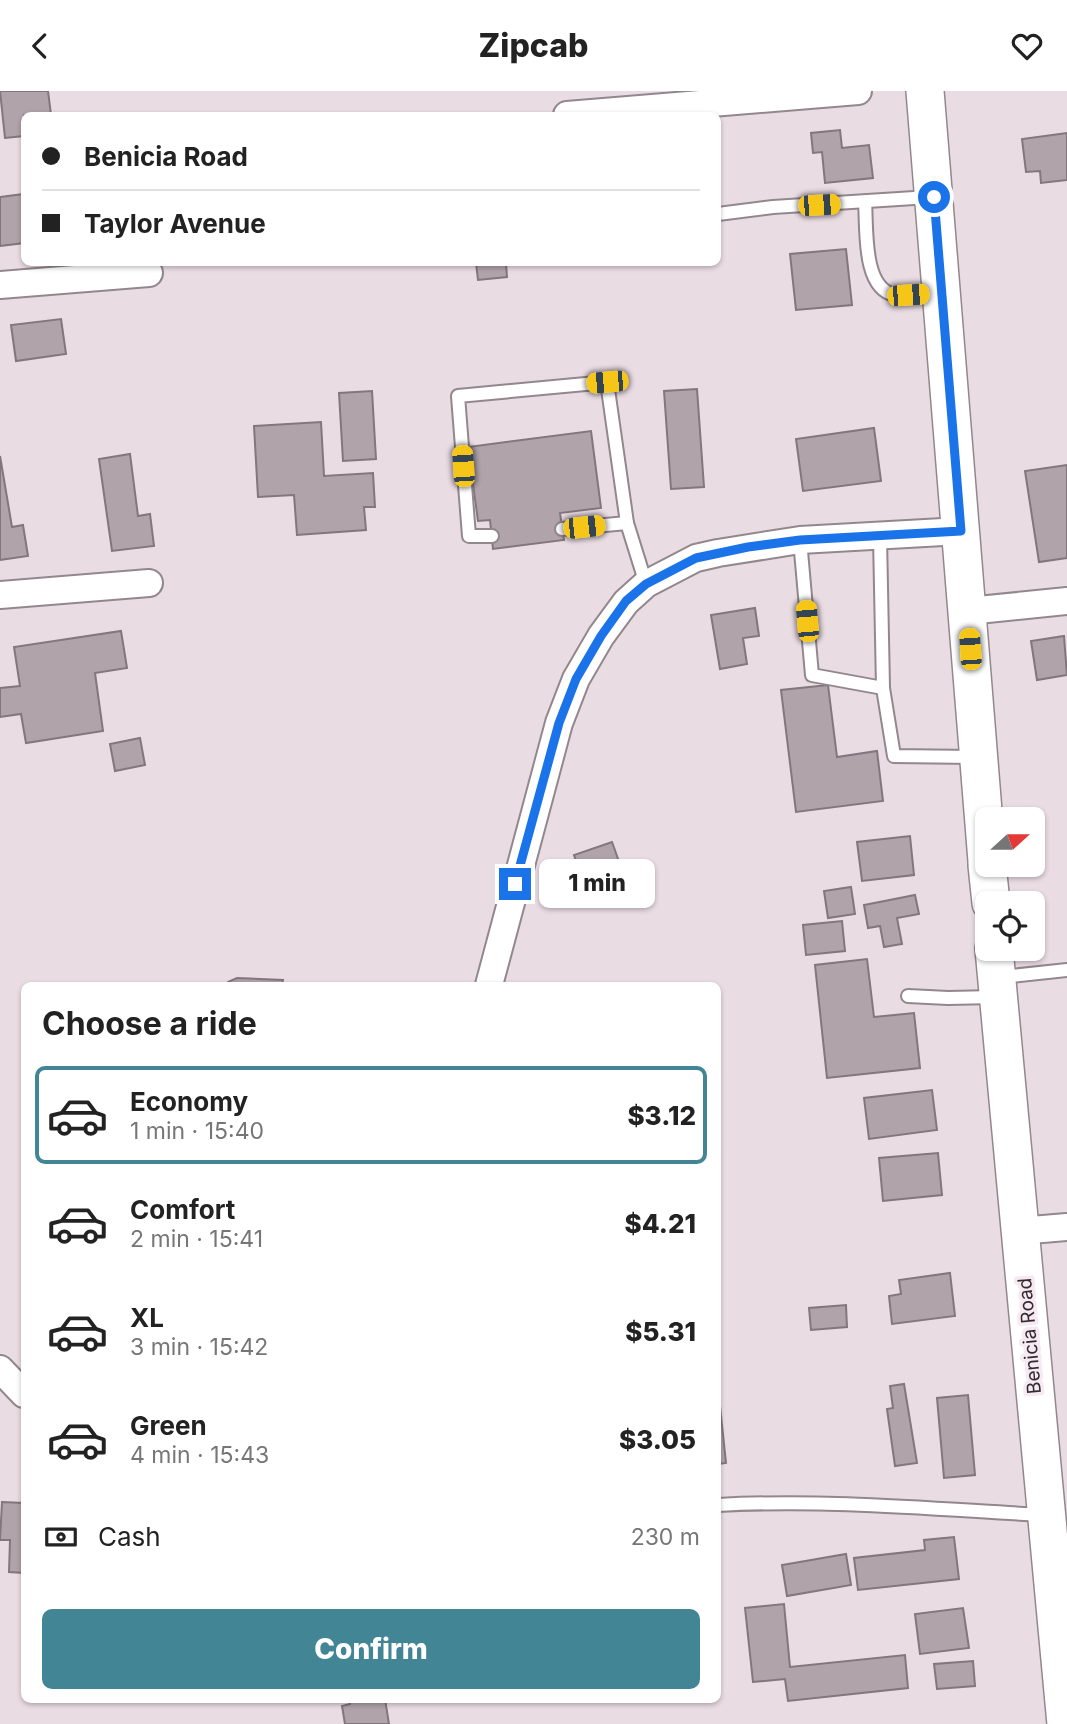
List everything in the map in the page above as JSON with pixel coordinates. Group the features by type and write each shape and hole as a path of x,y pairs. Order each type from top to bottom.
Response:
{"main road":[{"path":"925,91 982,807"},
{"name":"Benicia Road","path":"997,974 1046,1516 1060,1598 1066,1724"}],"street":[{"path":"604,112 858,91"},
{"path":"0,285 149,272"},
{"path":"490,982 559,723 576,679 601,636 626,601 646,584 696,558 748,547 800,540 961,531"},
{"path":"0,595 149,583"},
{"path":"968,611 1067,601"},
{"path":"1019,1231 1067,1227"},
{"path":"0,1370 21,1391"}],"lane":[{"path":"721,214 773,207 934,197"},
{"path":"865,202 873,278 880,289 895,295 942,292"},
{"path":"492,536 469,536 458,395 607,382 627,523 646,584"},
{"path":"562,529 627,523"},
{"path":"880,537 883,688 894,756 978,757"},
{"path":"800,540 812,675 883,688"},
{"path":"908,996 948,998 997,974 1067,970"},
{"path":"721,1505 773,1502 895,1506 1046,1516"}],"building":[{"path":"0,91 48,91 51,112 21,112 21,136 5,138"},
{"path":"840,130 842,148 869,145 873,178 825,183 822,152 813,153 811,133"},
{"path":"1067,133 1067,180 1041,183 1040,171 1026,172 1022,139"},
{"path":"21,194 21,243 0,246 0,197"},
{"path":"846,249 852,305 796,310 790,254"},
{"path":"476,266 506,266 507,277 478,280"},
{"path":"61,319 66,354 16,361 11,325"},
{"path":"697,389 704,487 671,489 664,391"},
{"path":"372,391 376,459 343,461 339,393"},
{"path":"321,422 324,476 373,473 375,507 364,507 366,530 297,535 294,495 258,497 254,426"},
{"path":"874,428 881,481 803,491 796,439"},
{"path":"591,431 601,508 560,513 564,540 493,549 490,520 478,521 468,447"},
{"path":"130,454 138,516 150,514 154,546 112,551 99,459"},
{"path":"0,456 12,527 23,525 28,556 0,560"},
{"path":"1067,465 1067,558 1039,562 1025,471"},
{"path":"755,608 759,636 743,638 747,664 720,669 711,615"},
{"path":"121,631 127,668 95,673 103,731 26,743 21,714 0,717 0,688 20,686 14,647"},
{"path":"1064,636 1067,675 1037,680 1031,641"},
{"path":"828,685 837,757 877,751 883,801 796,812 781,690"},
{"path":"140,738 145,765 115,771 110,744"},
{"path":"910,836 914,875 862,881 857,842"},
{"path":"612,842 622,870 584,883 574,855"},
{"path":"851,887 855,914 828,918 824,891"},
{"path":"915,895 919,914 897,918 902,944 884,947 880,926 868,928 864,905"},
{"path":"842,921 845,951 806,955 803,925"},
{"path":"867,959 874,1017 914,1013 920,1068 827,1078 815,965"},
{"path":"237,978 283,980 283,982 228,982"},
{"path":"932,1090 937,1130 869,1139 864,1098"},
{"path":"938,1153 942,1195 883,1201 879,1158"},
{"path":"950,1273 955,1316 892,1324 889,1296 901,1294 899,1280"},
{"path":"846,1305 847,1327 811,1330 809,1308"},
{"path":"904,1384 917,1463 895,1466 887,1409 893,1408 890,1386"},
{"path":"968,1395 975,1475 944,1478 937,1398"},
{"path":"721,1416 726,1463 721,1464"},
{"path":"2,1502 21,1503 21,1573 9,1572 10,1540 0,1540"},
{"path":"954,1537 959,1579 858,1590 854,1558 925,1550 924,1540"},
{"path":"846,1554 851,1585 787,1596 782,1565"},
{"path":"784,1604 790,1667 905,1655 908,1688 788,1701 785,1679 753,1682 745,1608"},
{"path":"963,1608 969,1648 920,1654 915,1614"},
{"path":"973,1661 975,1686 937,1689 934,1664"},
{"path":"386,1703 389,1724 345,1724 342,1706"}],"route":[{"path":"515,884 559,723 576,679 601,636 626,601 646,584 696,558 748,547 800,540 961,531 934,197"}]}
